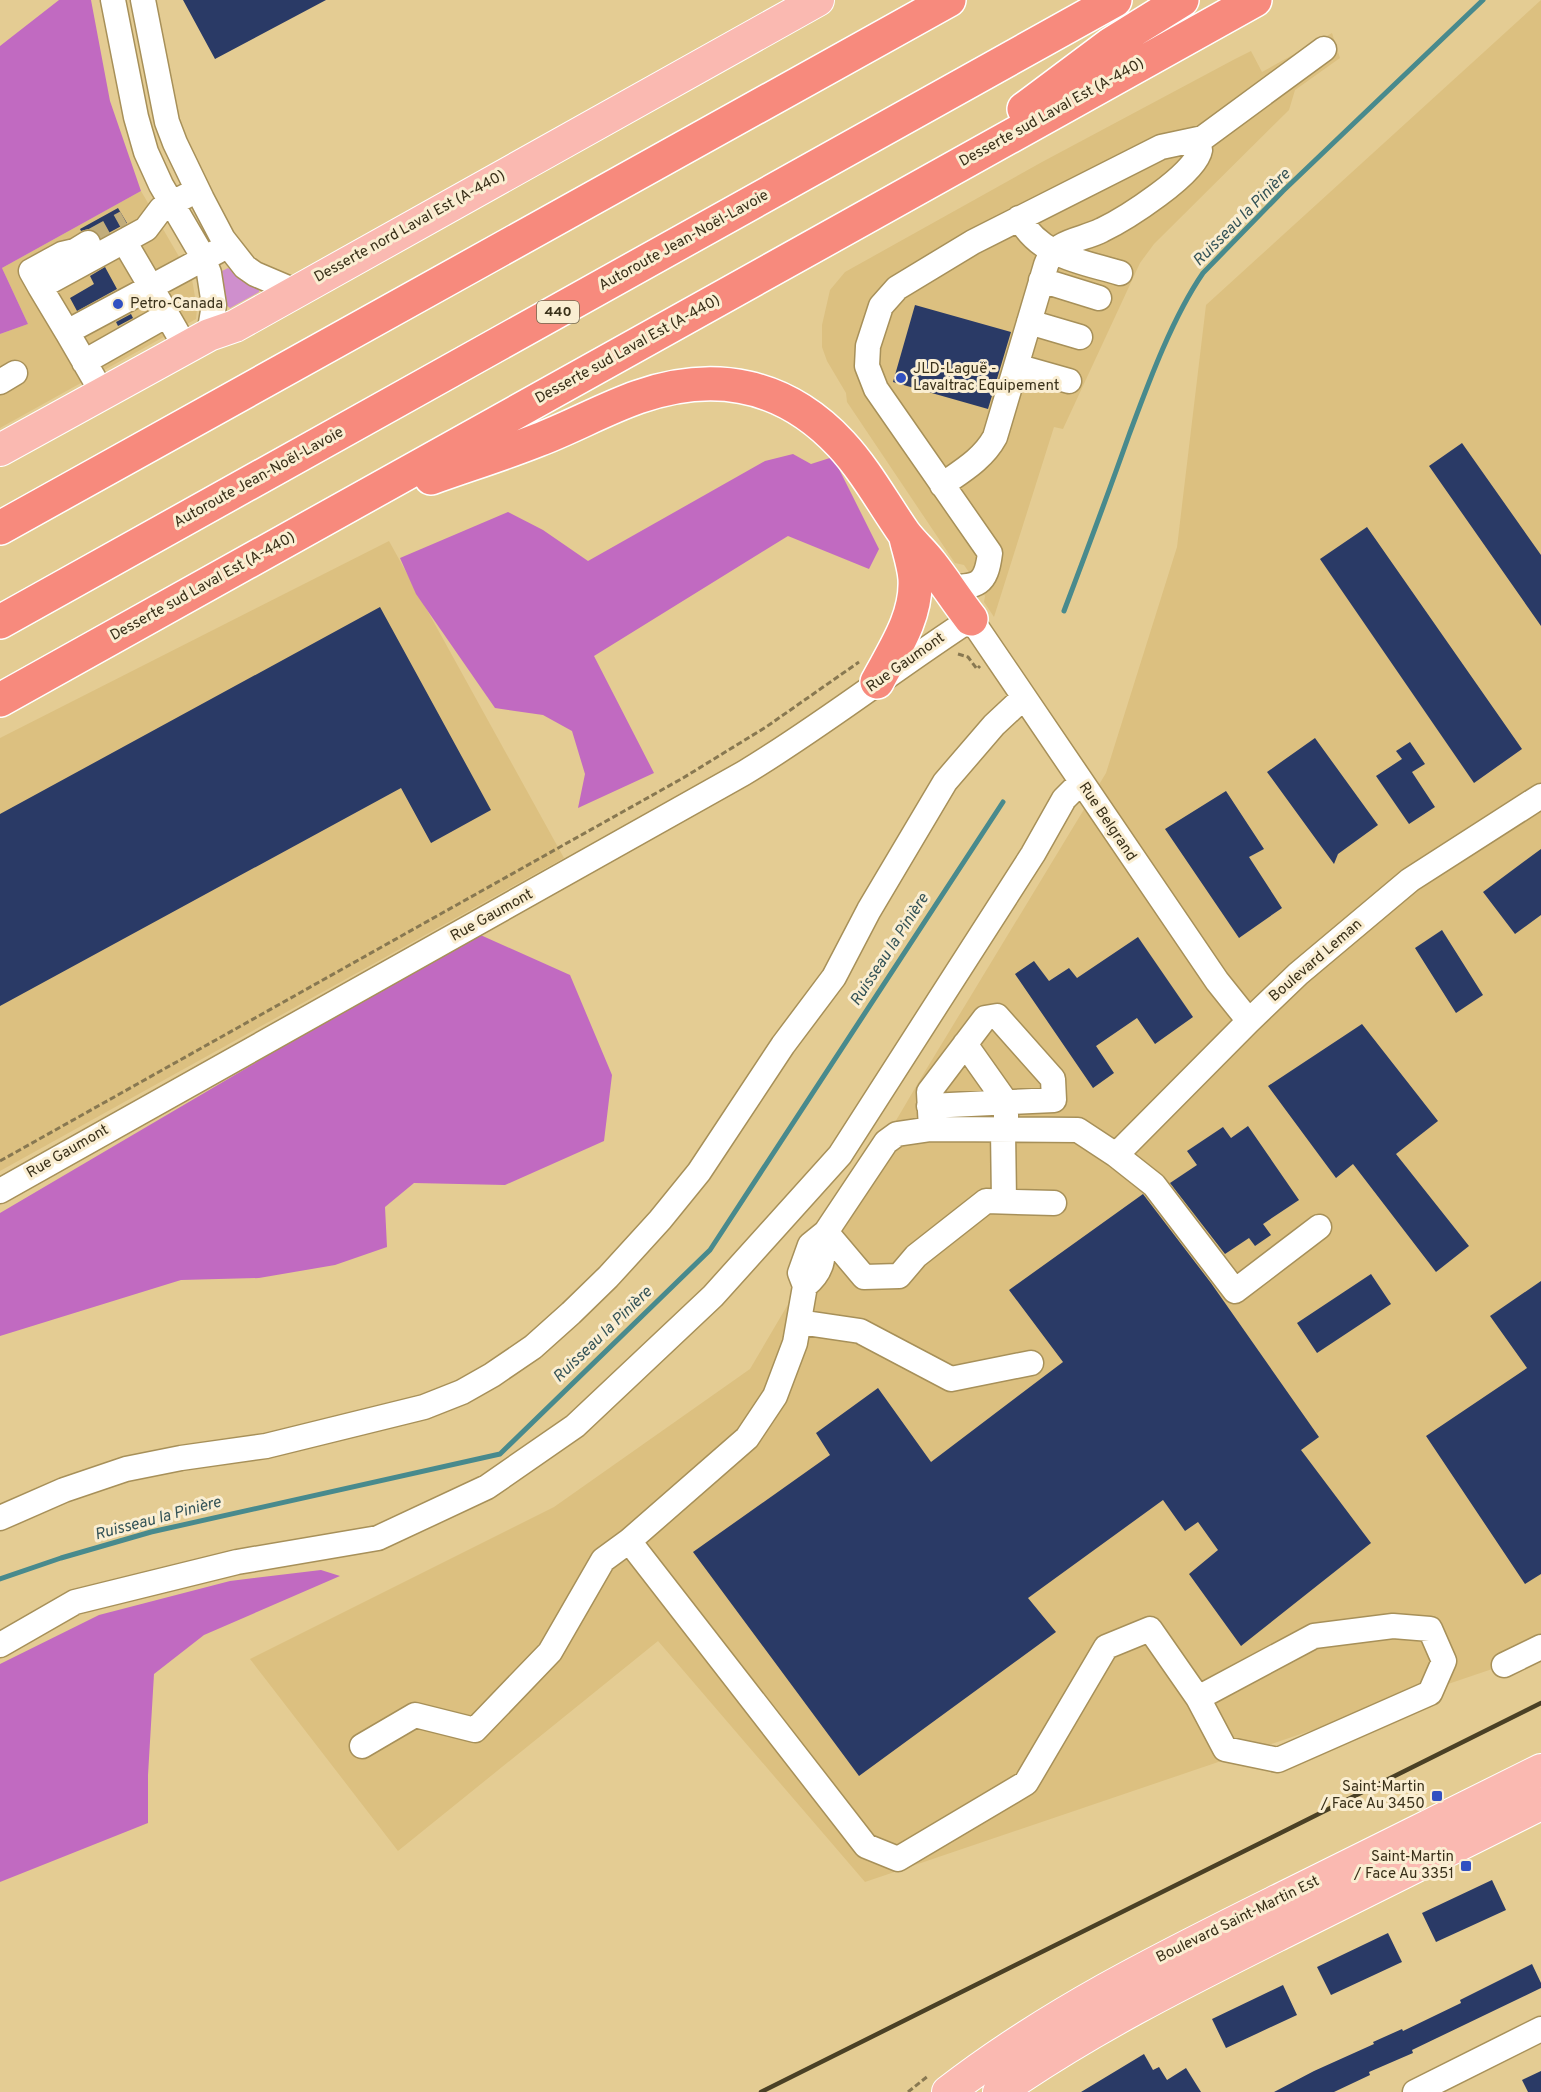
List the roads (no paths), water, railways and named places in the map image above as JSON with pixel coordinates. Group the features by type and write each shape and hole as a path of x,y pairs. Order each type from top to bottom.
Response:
{"highway":[{"path":"0,528 949,0"},
{"name":"Autoroute Jean-Noël-Lavoie","path":"0,622 1115,0"},
{"path":"919,187 1111,44 1182,0"},
{"name":"Desserte sud Laval Est (A-440)","path":"0,700 1255,0"},
{"path":"342,510 539,440 640,396 674,387 716,384 746,387 788,402 817,421 840,443 859,466 906,536 931,564 959,587 971,619"},
{"path":"869,672 906,627 913,605 915,576 906,536"}],"main road":[{"name":"Desserte nord Laval Est (A-440)","path":"0,450 198,341 235,326 818,0"},
{"name":"Boulevard Saint-Martin Est","path":"948,2092 1008,2048 1083,2000 1152,1963 1541,1770"},
{"name":"Boulevard Saint-Martin Est","path":"999,2092 1097,2029 1189,1979 1541,1804"}],"street":[{"path":"113,0 141,137 166,206 204,258 214,295 214,305 198,341 167,315 125,231"},
{"path":"143,0 167,122 197,190 228,246 245,267 255,274 295,291"},
{"path":"959,587 983,578 990,553 869,376 866,358 881,306 897,288 973,242 1019,218 1161,147 1203,138 1324,49"},
{"path":"942,485 977,460 990,446 1041,280 1052,252 1123,219 1180,177 1199,156 1200,150 1195,141"},
{"path":"40,287 125,231 146,229 166,206 197,190"},
{"path":"1019,218 1028,233 1052,252 1120,273"},
{"path":"88,243 31,271 103,394"},
{"path":"67,332 228,246"},
{"path":"1041,280 1099,298"},
{"path":"84,362 167,315"},
{"path":"1029,322 1080,337"},
{"path":"1016,366 1069,381"},
{"name":"Rue Gaumont","path":"0,1191 684,808 774,755 869,672 971,619"},
{"name":"Rue Belgrand","path":"971,619 1080,783 1217,981 1249,1021"},
{"path":"0,1518 64,1490 126,1469 181,1458 266,1446 424,1407 462,1392 533,1347 571,1314 608,1277 660,1220 699,1172 783,1045 834,977 869,910 945,782 994,725 1024,697"},
{"path":"0,1645 75,1602 237,1562 378,1538 488,1487 575,1426 713,1296 840,1155 1033,854 1064,799 1080,783"},
{"name":"Boulevard Leman","path":"1116,1155 1298,974 1410,880 1541,796"},
{"path":"362,1746 415,1715 474,1730 550,1652 603,1560 629,1541 747,1438 775,1396 795,1343 805,1286 800,1273 810,1245 823,1235 886,1142 930,1118 1006,1102 1054,1100 1053,1079 997,1016 985,1018 928,1092 930,1118"},
{"path":"965,1044 1006,1102 1006,1119 1003,1130 1004,1201"},
{"path":"930,1118 1003,1130 1078,1130 1116,1155 1154,1185 1234,1291 1319,1227"},
{"path":"823,1235 864,1277 899,1276 916,1256 986,1201 1054,1203"},
{"path":"799,1322 860,1331 951,1379 1031,1363"},
{"path":"629,1541 866,1846 898,1859 1026,1783 1106,1647 1149,1629 1198,1698 1225,1749 1278,1760 1430,1693 1444,1661 1430,1629 1393,1626 1314,1636 1198,1698"},
{"path":"1504,1665 1541,1647"},
{"path":"1415,2092 1541,2029"}],"waterway":[{"name":"Ruisseau la Pinière","path":"1064,611 1153,373 1181,310 1203,273 1283,191 1483,0"},
{"name":"Ruisseau la Pinière","path":"0,1579 61,1558 151,1532 500,1454 710,1250 1003,802"}],"tunnel":[{"path":"88,243 126,222"}],"railway":[{"path":"761,2092 1541,1703"}],"place":[{"name":"Petro-Canada","path":"118,304"},
{"name":"JLD-Laguë - Lavaltrac Equipement","path":"901,378"},
{"name":"Saint-Martin / Face Au 3450","path":"1437,1796"},
{"name":"Saint-Martin / Face Au 3351","path":"1466,1866"}]}
